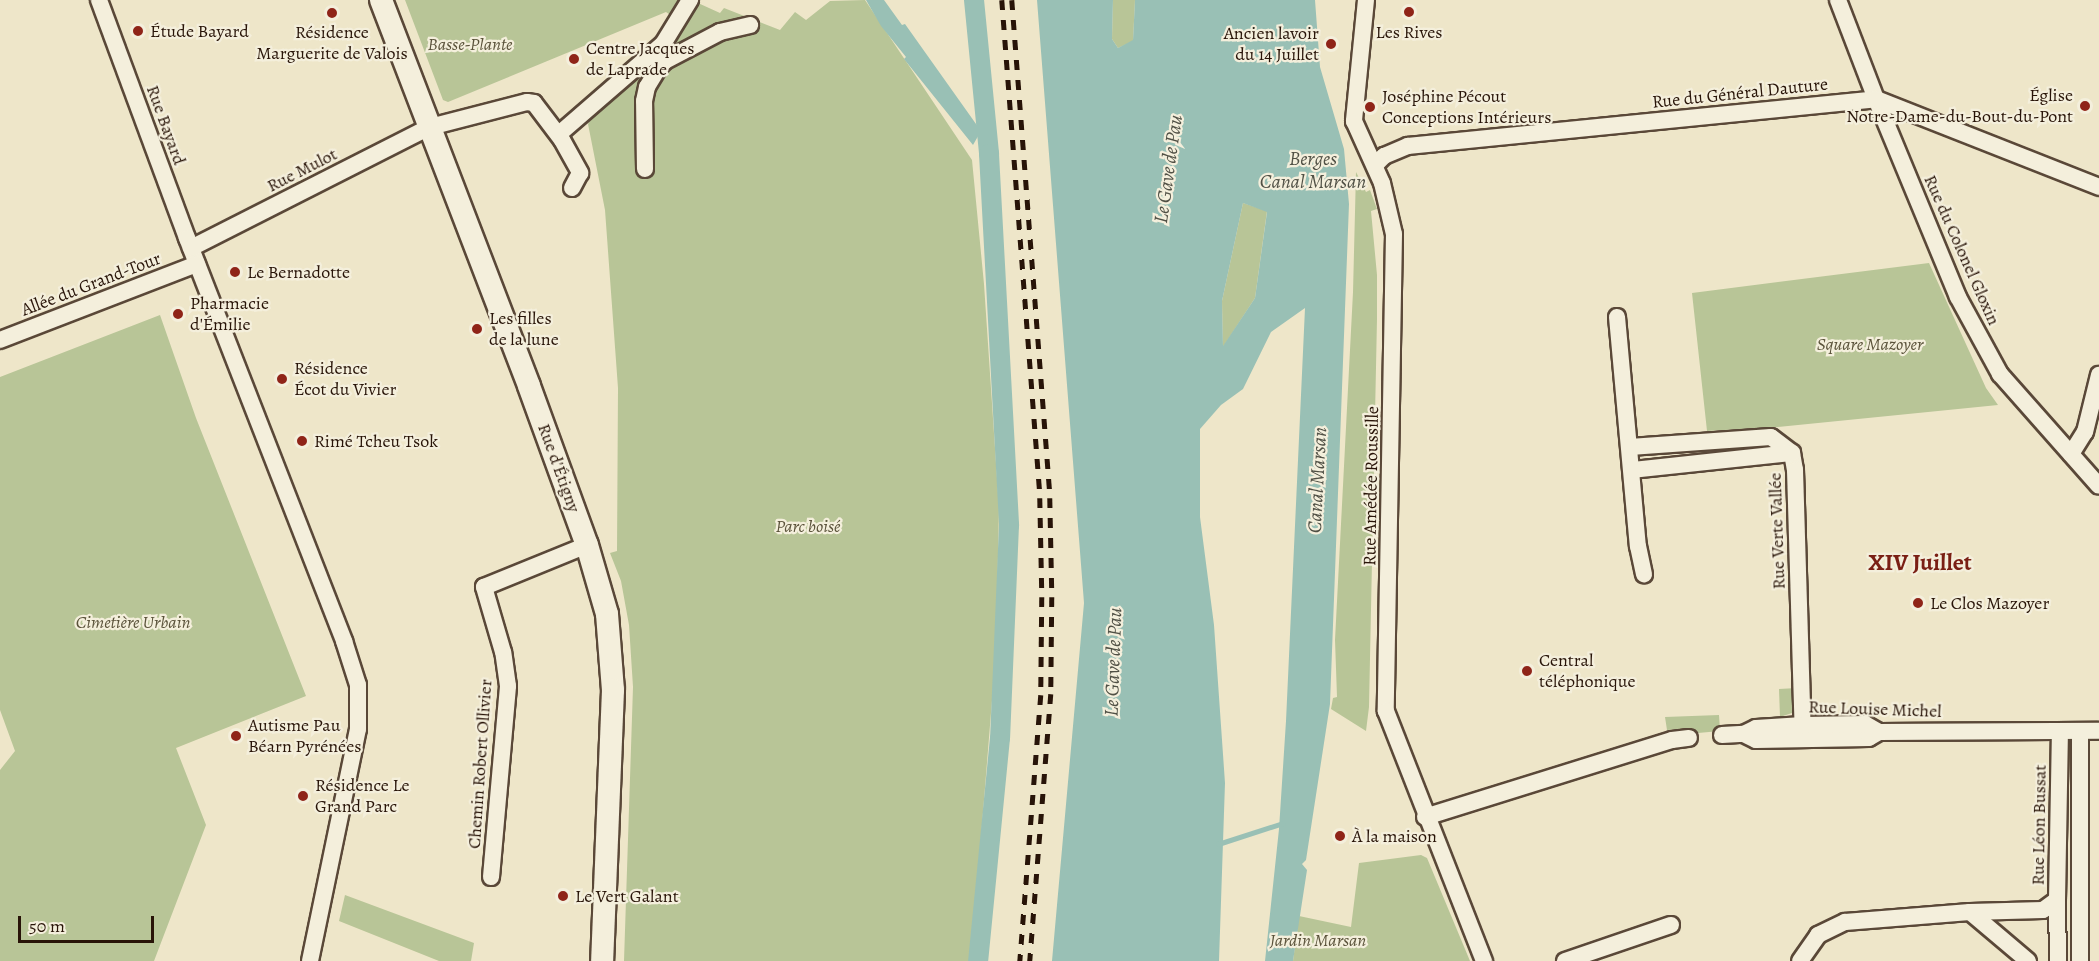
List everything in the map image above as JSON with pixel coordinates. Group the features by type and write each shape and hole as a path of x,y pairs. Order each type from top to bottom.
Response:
{"street":[{"name":"Rue Bayard","path":"99,0 197,264 344,641 358,685 358,729 310,961"},
{"name":"Rue d'Étigny","path":"381,0 587,545 607,614 613,690 602,961"},
{"path":"572,188 580,173 559,134 663,44 690,0"},
{"name":"Rue Amédée Roussille","path":"1366,0 1354,121 1382,183 1394,234 1386,711 1425,817 1485,961"},
{"name":"Rue du Colonel Gloxin","path":"1838,0 1875,99 1958,297 2000,375 2099,486"},
{"path":"645,169 644,101 647,87 658,67 664,60 720,32 750,25"},
{"name":"Rue du Général Dauture","path":"1375,165 1384,156 1408,146 1875,99 2099,187"},
{"name":"Rue Mulot","path":"191,248 430,127 527,102 534,103 559,134"},
{"name":"Allée du Grand-Tour","path":"0,340 197,264"},
{"path":"1617,317 1638,546 1644,574"},
{"path":"2071,454 2085,432 2099,375"},
{"name":"Rue Verte Vallée","path":"1630,447 1771,437 1792,453 1795,470 1803,732"},
{"path":"1632,470 1792,453"},
{"name":"Chemin Robert Ollivier","path":"491,878 508,686 503,652 484,587 587,545"},
{"name":"Rue Louise Michel","path":"1722,735 1744,734 1756,740 1803,732 1869,738 1879,732 2099,731"},
{"name":"Rue Léon Bussat","path":"1800,961 1818,935 1845,922 1970,912 2043,910 2057,900 2060,732"},
{"path":"2080,732 2080,961"},
{"path":"1425,817 1672,740 1689,738"},
{"path":"2057,900 2058,961"},
{"path":"1970,912 2028,961"},
{"path":"1565,961 1671,925"}],"green space":[{"name":"Basse-Plante","path":"405,0 684,0 673,17 666,12 448,102 443,100"},
{"name":"Parc boisé","path":"865,0 972,160 984,284 999,508 996,651 971,961 624,961 633,687 629,625 621,581 610,553 617,551 618,388 605,210 588,124 593,115 682,26 698,3 720,13 724,8 780,30 795,12 806,20 830,1"},
{"path":"1113,0 1135,0 1133,41 1118,48 1112,39"},
{"path":"1356,172 1366,192 1370,190 1377,209 1371,211 1377,275 1377,319 1369,707 1366,731 1331,709 1333,698 1337,697 1335,640 1353,292"},
{"path":"1243,203 1267,211 1255,298 1223,347 1222,301"},
{"name":"Square Mazoyer","path":"1929,263 1986,388 1998,405 1778,427 1707,431 1692,293"},
{"name":"Cimetière Urbain","path":"160,315 196,418 306,696 176,748 206,825 154,961 0,961 0,770 15,751 0,710 0,377"},
{"path":"1797,688 1796,708 1792,713 1780,717 1779,689"},
{"path":"1719,715 1720,731 1687,734 1679,729 1667,730 1665,717"},
{"name":"Jardin Marsan","path":"1421,855 1427,858 1470,961 1293,961 1299,916 1351,927 1359,863"},
{"path":"345,895 474,943 471,961 439,961 339,921"}],"water":[{"path":"866,0 884,0 902,25 905,24 981,131 973,145 904,59 906,57 881,26"},
{"path":"1037,0 1113,0 1112,39 1118,48 1133,40 1135,0 1315,0 1320,67 1344,149 1349,204 1330,704 1306,860 1302,864 1307,870 1293,961 1265,961 1279,829 1286,721 1305,308 1271,332 1243,389 1221,405 1200,429 1200,517 1214,625 1225,783 1219,961 1052,961 1084,603","holes":["1243,203 1267,212 1255,298 1223,346 1222,301"]}],"waterway":[{"path":"974,0 989,154 1009,525 1000,738 978,961"},
{"path":"1218,844 1283,823"}],"railway":[{"path":"1002,0 1040,498 1042,597 1041,695 1020,961"},
{"path":"1012,0 1050,498 1052,597 1051,694 1030,961"}],"place":[{"name":"Les Rives","path":"1409,12"},
{"name":"Résidence Marguerite de Valois","path":"332,13"},
{"name":"Étude Bayard","path":"138,31"},
{"name":"Ancien lavoir du 14 Juillet","path":"1331,44"},
{"name":"Centre Jacques de Laprade","path":"574,59"},
{"name":"Église Notre-Dame-du-Bout-du-Pont","path":"2085,106"},
{"name":"Joséphine Pécout Conceptions Intérieurs","path":"1370,107"},
{"name":"Le Bernadotte","path":"235,272"},
{"name":"Pharmacie d'Émilie","path":"178,314"},
{"name":"Les filles de la lune","path":"477,329"},
{"name":"Résidence Écot du Vivier","path":"282,379"},
{"name":"Rimé Tcheu Tsok","path":"302,441"},
{"name":"Le Clos Mazoyer","path":"1918,603"},
{"name":"Central téléphonique","path":"1527,671"},
{"name":"Autisme Pau Béarn Pyrénées","path":"236,736"},
{"name":"Résidence Le Grand Parc","path":"303,796"},
{"name":"À la maison","path":"1340,836"},
{"name":"Le Vert Galant","path":"563,896"}],"district":[{"name":"XIV Juillet","path":"1920,563"}],"water label":[{"name":"Le Gave de Pau","path":"1168,169"},
{"name":"Berges Canal Marsan","path":"1313,170"},
{"name":"Canal Marsan","path":"1317,480"},
{"name":"Le Gave de Pau","path":"1113,662"}]}
